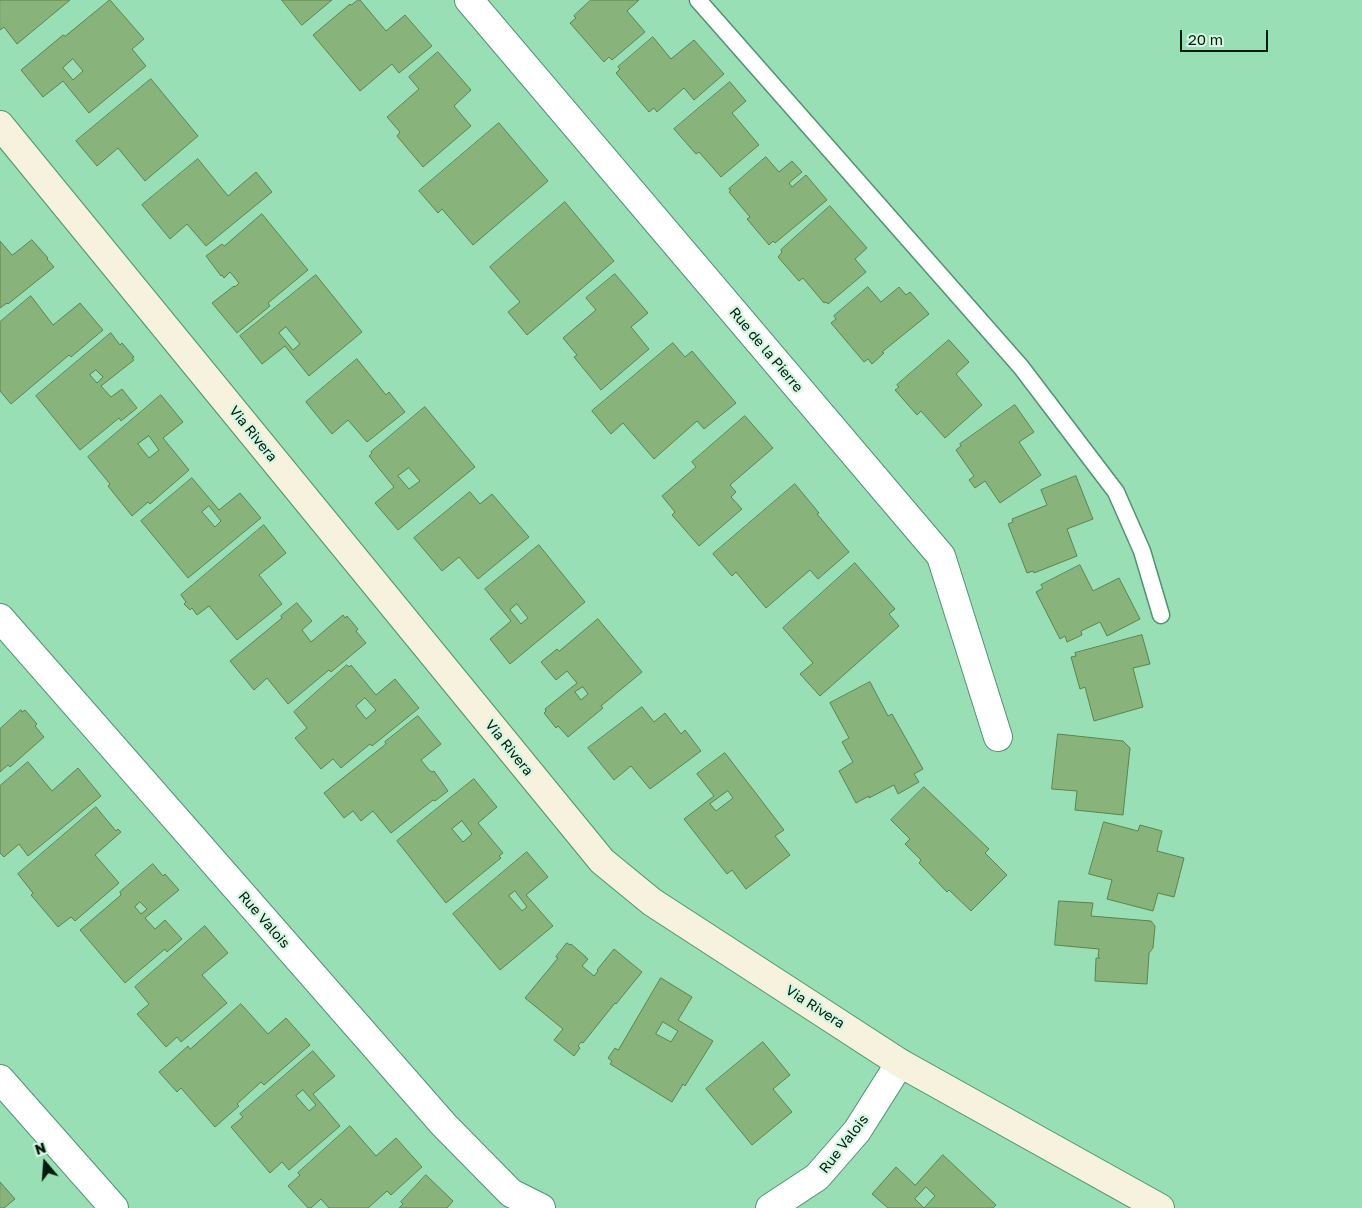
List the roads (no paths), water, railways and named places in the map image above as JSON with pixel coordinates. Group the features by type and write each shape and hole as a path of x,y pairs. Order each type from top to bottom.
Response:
{"street":[{"name":"Rue de la Pierre","path":"469,0 941,556 998,737"},
{"name":"Via Rivera","path":"0,125 602,861 652,902 900,1063 1160,1208"},
{"name":"Rue Valois","path":"0,618 444,1125 511,1193 541,1208"},
{"name":"Rue Valois","path":"770,1208 818,1177 857,1131 900,1063"},
{"path":"0,1079 114,1208"}],"lane":[{"path":"698,0 1021,368 1116,492 1142,550 1161,615"}]}
